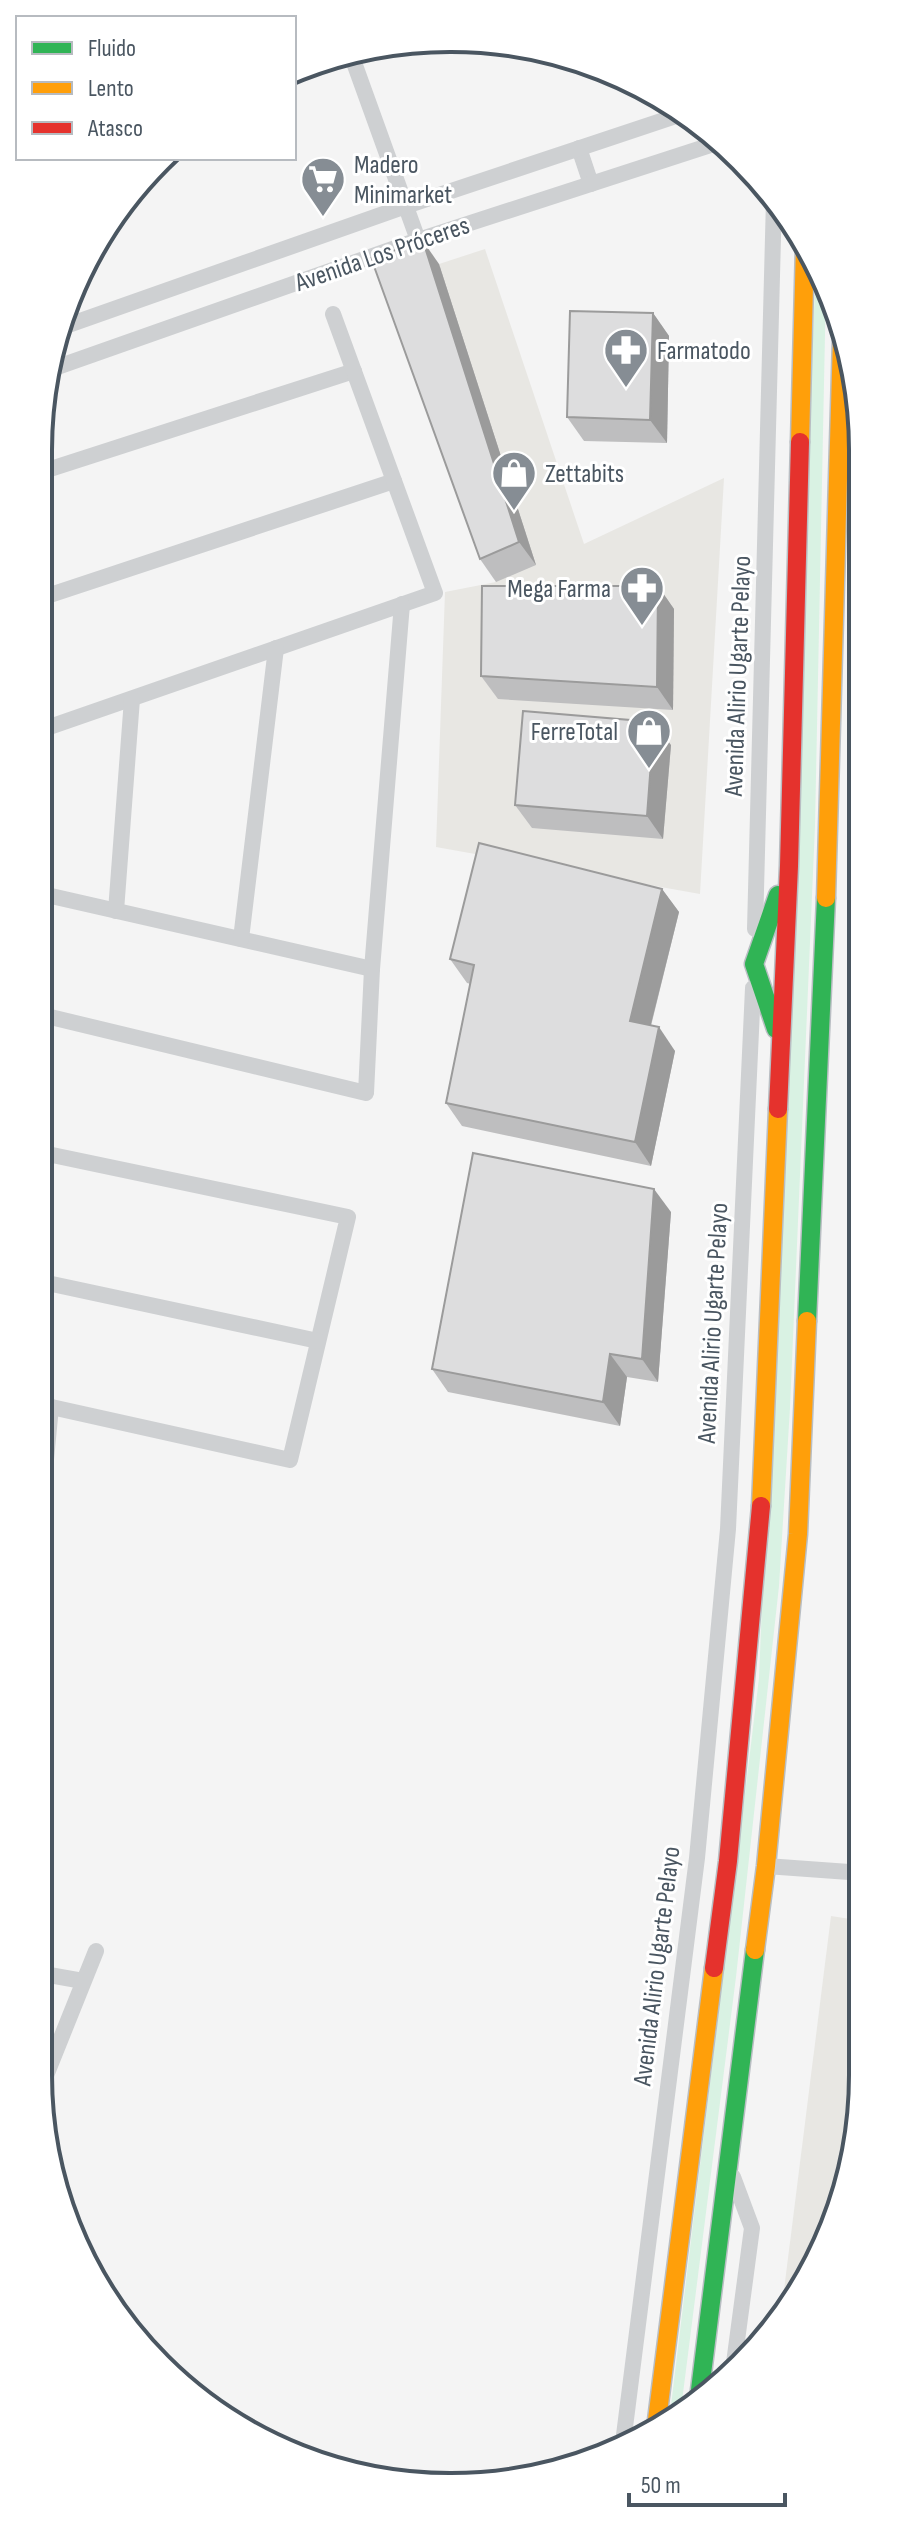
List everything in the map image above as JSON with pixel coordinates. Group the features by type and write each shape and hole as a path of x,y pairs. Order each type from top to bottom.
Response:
{"highway":[{"path":"658,2415 728,1861 760,1531 789,866 804,267"},
{"path":"701,2384 766,1866 798,1534 844,388"},
{"path":"782,1047 754,964 789,866"}],"street":[{"path":"355,64 418,240"},
{"name":"Avenida Los Próceres","path":"73,324 406,206 670,118"},
{"name":"Avenida Los Próceres","path":"62,366 418,240 707,146"},
{"path":"579,148 591,184"},
{"name":"Avenida Alirio Ugarte Pelayo","path":"624,2433 697,1858 728,1529 754,964 774,217"},
{"path":"52,726 435,593 333,314"},
{"path":"52,468 354,371"},
{"path":"52,594 394,481"},
{"path":"52,1017 366,1093 372,969 402,604"},
{"path":"241,939 276,648"},
{"path":"116,911 132,699"},
{"path":"52,896 372,969"},
{"path":"52,1155 348,1217 290,1460 52,1408"},
{"path":"52,1284 318,1341"},
{"path":"766,1866 849,1872"},
{"path":"52,2060 96,1951"},
{"path":"52,1975 83,1981"},
{"path":"729,2164 752,2228 735,2352"}],"shaded area":[{"path":"485,249 584,544 724,478 700,894 436,847 445,592 496,582 387,281"},
{"path":"831,1916 849,1919 846,2127 835,2178 819,2227 796,2274 784,2290"}],"green space":[{"path":"815,289 825,315 815,826 790,1408 779,1586 736,1977 682,2399 671,2407 759,1678"}],"building":[{"path":"423,241 519,542 480,559 371,258"},
{"name":"Farmatodo","path":"570,311 653,313 650,420 567,417"},
{"path":"482,586 658,586 657,687 481,676"},
{"path":"523,711 654,722 647,816 515,805"},
{"path":"479,843 662,889 630,1021 659,1027 635,1142 446,1103 474,965 450,959"},
{"path":"473,1153 654,1189 642,1359 610,1354 603,1402 432,1369"}],"traffic: fast":[{"path":"776,1029 754,964 778,895"},
{"path":"807,1321 826,898"},
{"path":"701,2384 755,1950"}],"traffic: slow":[{"path":"800,442 804,267"},
{"path":"826,898 841,373"},
{"path":"761,1506 778,1109"},
{"path":"755,1950 798,1534 807,1321"},
{"path":"658,2415 714,1968"}],"traffic: jam":[{"path":"778,1109 789,866 800,442"},
{"path":"714,1968 728,1861 761,1506"}],"place":[{"name":"Madero Minimarket","path":"323,218"},
{"name":"Farmatodo","path":"626,389"},
{"name":"Zettabits","path":"514,512"},
{"name":"Mega Farma","path":"642,627"},
{"name":"FerreTotal","path":"649,770"}]}
